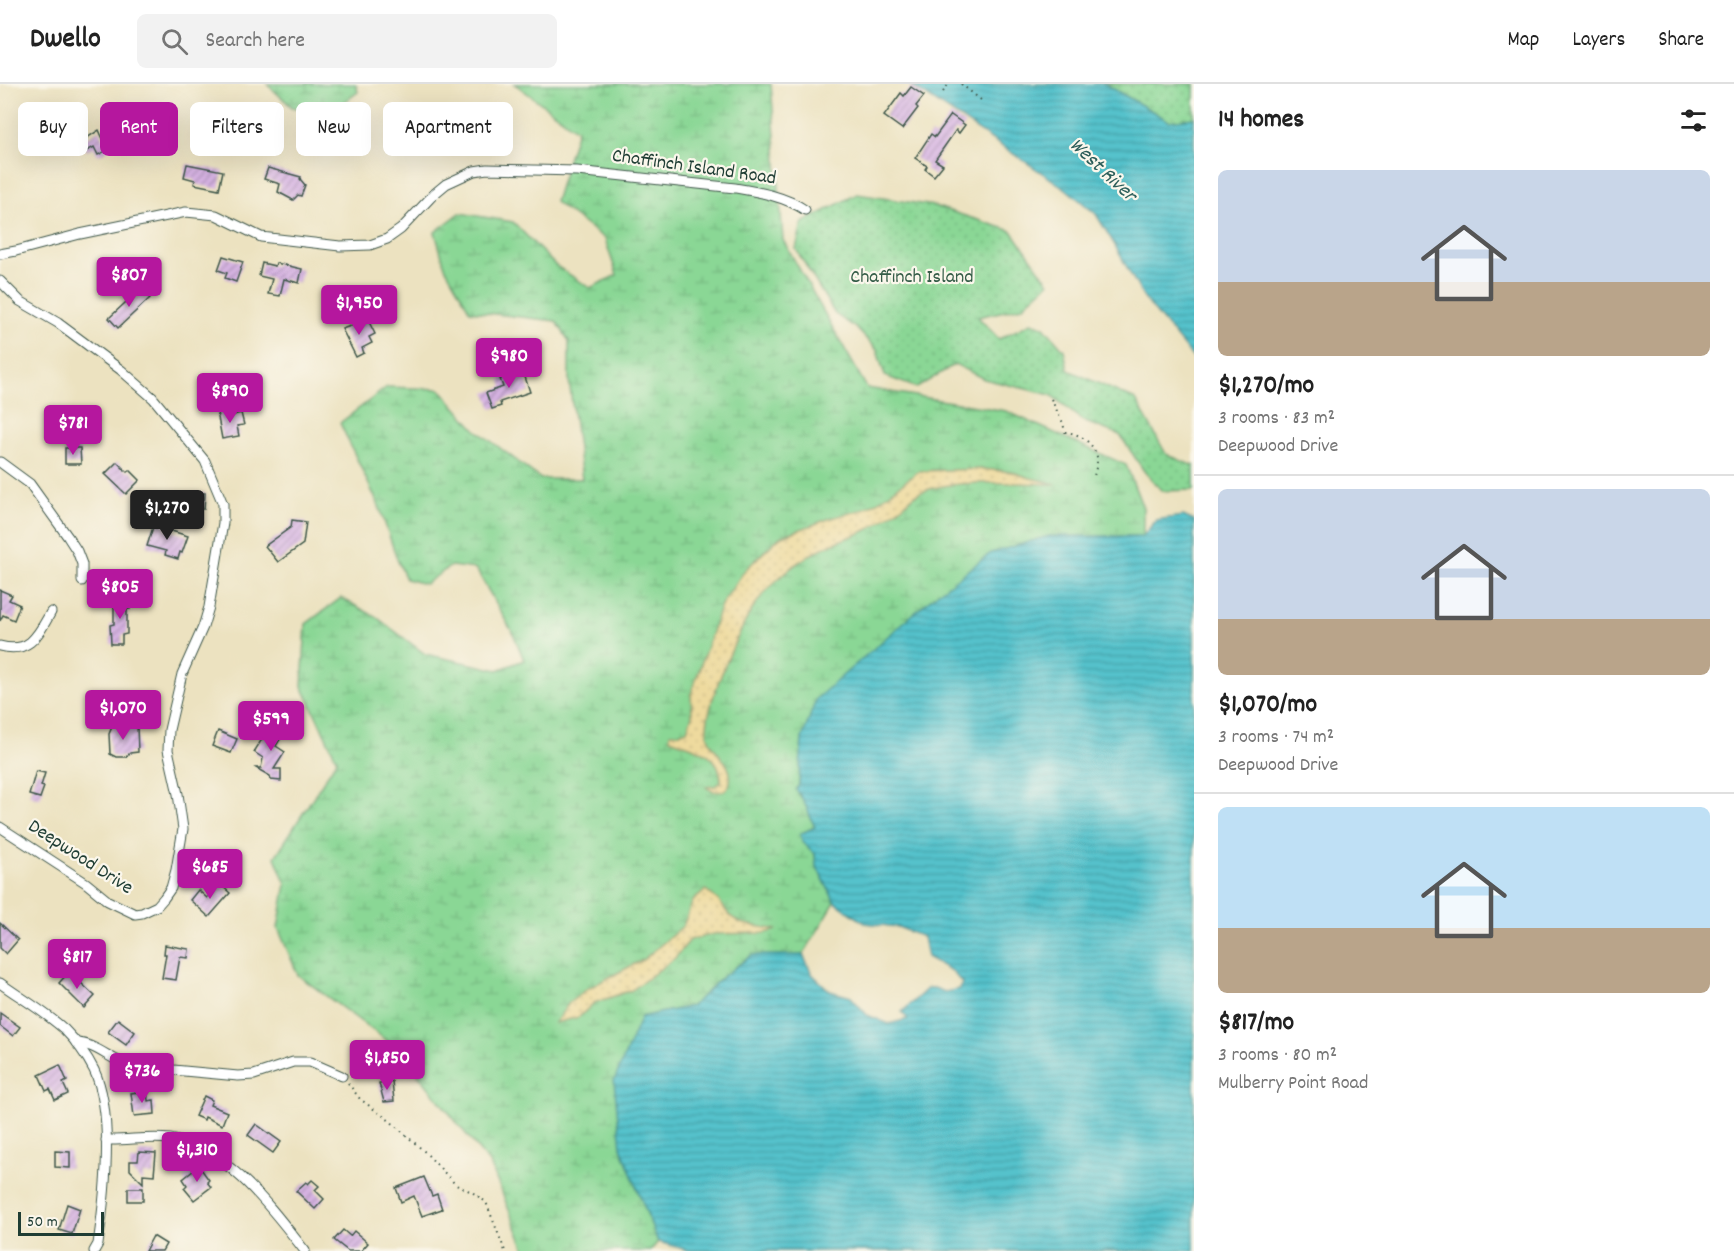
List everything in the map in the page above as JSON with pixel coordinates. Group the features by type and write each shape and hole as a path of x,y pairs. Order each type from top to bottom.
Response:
{"street":[{"name":"Chaffinch Island Road","path":"0,254 80,234 186,212 216,215 261,237 340,246 370,245 387,239 401,230 446,184 474,171 487,169 596,172 735,188 777,197 805,210"},
{"name":"Deepwood Drive","path":"0,281 20,301 58,324 121,370 153,398 205,461 223,504 223,523 209,607 203,627 182,674 169,730 168,750 183,829 171,888 157,906 135,914 108,901 86,883 0,827"},
{"path":"0,462 30,484 68,537 82,564 82,581"},
{"path":"0,646 14,649 35,639 51,612"},
{"path":"0,983 63,1028 94,1071 104,1107 106,1140 105,1196 98,1244 94,1251"},
{"path":"76,1043 92,1046 115,1061 130,1066 237,1076 254,1075 293,1062 310,1062 342,1076"},
{"path":"106,1140 171,1139 204,1150 216,1157 249,1186 305,1251"}],"path":[{"path":"943,92 949,84"},
{"path":"961,84 981,100"},
{"path":"1051,399 1065,432 1083,436 1094,451 1097,458 1094,476"},
{"path":"342,1076 360,1099 390,1121 425,1152 456,1185 486,1202 505,1251"}],"green space":[{"path":"267,84 356,84 358,92 344,102 296,102 296,108 292,107"},
{"path":"515,84 771,84 783,240 867,388 1006,411 1126,465 1143,508 1143,536 1049,536 802,739 799,785 796,790 805,803 815,827 800,834 803,842 815,854 816,865 835,902 803,955 752,955 721,978 692,1006 641,1017 621,1147 658,1242 650,1251 526,1251 490,1164 398,1049 298,975 278,928 286,884 275,857 337,760 302,686 306,624 341,598 376,617 425,654 498,670 524,660 513,633 476,569 451,566 425,584 406,579 379,506 340,423 387,387 440,389 475,429 541,479 582,479 569,380 569,341 556,321 470,311 445,267 435,232 460,213 513,222 556,266 590,288 617,275 605,239 555,202 577,130"},
{"path":"1105,84 1194,84 1194,118 1169,121"},
{"name":"Chaffinch Island","path":"857,194 934,206 1012,231 1049,283 1022,307 978,317 999,339 1031,323 1044,327 1064,350 1068,370 1136,400 1166,454 1191,465 1194,464 1194,490 1162,491 1144,471 1120,435 1083,421 1051,395 984,379 955,364 917,388 885,376 877,350 856,328 835,314 796,249 802,223"}],"sand":[{"path":"983,469 1013,472 1056,484 969,483 921,492 869,529 829,545 799,562 767,591 750,614 738,636 725,665 709,713 708,737 729,768 729,785 721,792 706,787 715,786 721,782 716,763 704,752 670,739 670,733 687,730 692,716 691,694 721,605 745,570 780,537 831,518 861,510 879,501 919,471"},
{"path":"706,890 720,902 729,915 740,923 777,930 765,933 713,934 690,940 675,958 632,990 594,1003 579,1017 555,1023 569,1003 587,989 644,959 683,926 693,901"}],"water":[{"name":"West River","path":"909,84 1105,84 1169,121 1194,118 1194,359 1144,298 1096,214 1066,189"},
{"path":"1183,516 1194,521 1194,1251 691,1251 658,1242 621,1147 614,1081 641,1017 692,1006 721,978 752,955 803,955 812,974 830,991 851,997 867,1015 889,1024 908,1019 902,1012 928,988 945,992 960,989 962,983 952,971 927,957 923,937 898,927 865,923 835,902 816,865 815,854 803,842 800,834 815,827 805,803 796,790 799,785 802,739 816,699 935,595 991,553 1049,536 1143,536 1156,520"}],"building":[{"path":"911,87 924,96 902,129 884,116 901,93 904,96"},
{"path":"951,115 965,125 959,133 956,130 935,160 943,165 934,176 925,169 927,166 915,158 931,134 935,137"},
{"path":"99,130 100,154 98,155 94,147 88,150 88,137"},
{"path":"187,164 223,171 219,189 194,184 195,180 184,177"},
{"path":"268,168 301,177 305,185 301,196 298,195 293,200 278,192 280,184 264,179"},
{"path":"223,256 243,262 236,282 225,278 227,273 218,270"},
{"path":"262,263 275,266 276,263 302,269 299,283 284,279 280,296 268,294 272,279 259,276"},
{"path":"140,289 150,298 118,328 109,318"},
{"path":"368,320 375,334 369,337 372,343 362,348 364,353 356,357 342,329"},
{"path":"522,347 528,363 514,368 509,351"},
{"path":"523,371 530,392 500,402 501,406 492,409 486,393 503,387 500,379"},
{"path":"232,410 233,415 241,413 244,425 237,426 239,436 222,439 217,412"},
{"path":"65,448 80,448 81,464 65,464"},
{"path":"117,462 140,480 126,494 105,474"},
{"path":"193,493 205,493 204,509 192,509"},
{"path":"292,520 306,522 303,544 278,562 265,546 291,527"},
{"path":"158,522 166,525 165,529 188,536 178,559 165,555 166,551 147,546 153,527 156,528"},
{"path":"0,590 12,595 9,600 20,605 14,620 3,615 0,621"},
{"path":"114,598 130,598 130,609 127,609 127,634 122,635 122,644 111,644 110,625 114,624"},
{"path":"272,723 285,731 276,746 285,752 274,769 281,769 281,781 271,780 270,776 256,768 261,768 263,758 254,752"},
{"path":"137,726 138,752 130,753 126,757 116,757 110,754 109,734 112,727"},
{"path":"218,731 237,739 231,753 212,746"},
{"path":"36,771 45,773 40,798 29,795"},
{"path":"220,884 230,893 209,917 190,900 198,890 207,898"},
{"path":"0,923 18,940 6,954 0,948"},
{"path":"165,945 189,949 188,958 180,957 176,980 162,978 166,954 164,954"},
{"path":"69,972 95,996 84,1008 59,983"},
{"path":"0,1013 20,1027 13,1036 0,1026"},
{"path":"118,1019 135,1032 126,1045 108,1032"},
{"path":"60,1065 67,1081 63,1083 68,1094 55,1100 50,1089 46,1091 39,1075"},
{"path":"392,1081 394,1101 384,1102 379,1083"},
{"path":"147,1091 148,1101 154,1100 155,1114 134,1116 131,1093"},
{"path":"204,1096 212,1100 210,1105 227,1112 222,1125 205,1117 204,1120 195,1116"},
{"path":"256,1124 281,1142 273,1153 248,1135"},
{"path":"55,1151 70,1152 70,1168 55,1167"},
{"path":"139,1152 156,1153 154,1175 143,1174 143,1183 130,1170 130,1161 138,1161"},
{"path":"199,1166 211,1187 194,1200 184,1188 187,1185 183,1179"},
{"path":"424,1177 432,1196 437,1194 442,1209 422,1216 414,1196 401,1202 396,1188"},
{"path":"312,1180 319,1186 315,1190 324,1199 315,1209 296,1191"},
{"path":"128,1188 143,1188 143,1201 128,1201"},
{"path":"67,1204 80,1209 72,1234 59,1230"},
{"path":"343,1230 350,1236 354,1231 368,1243 361,1251 348,1251 334,1240"},
{"path":"153,1236 166,1244 162,1251 145,1251"}]}
